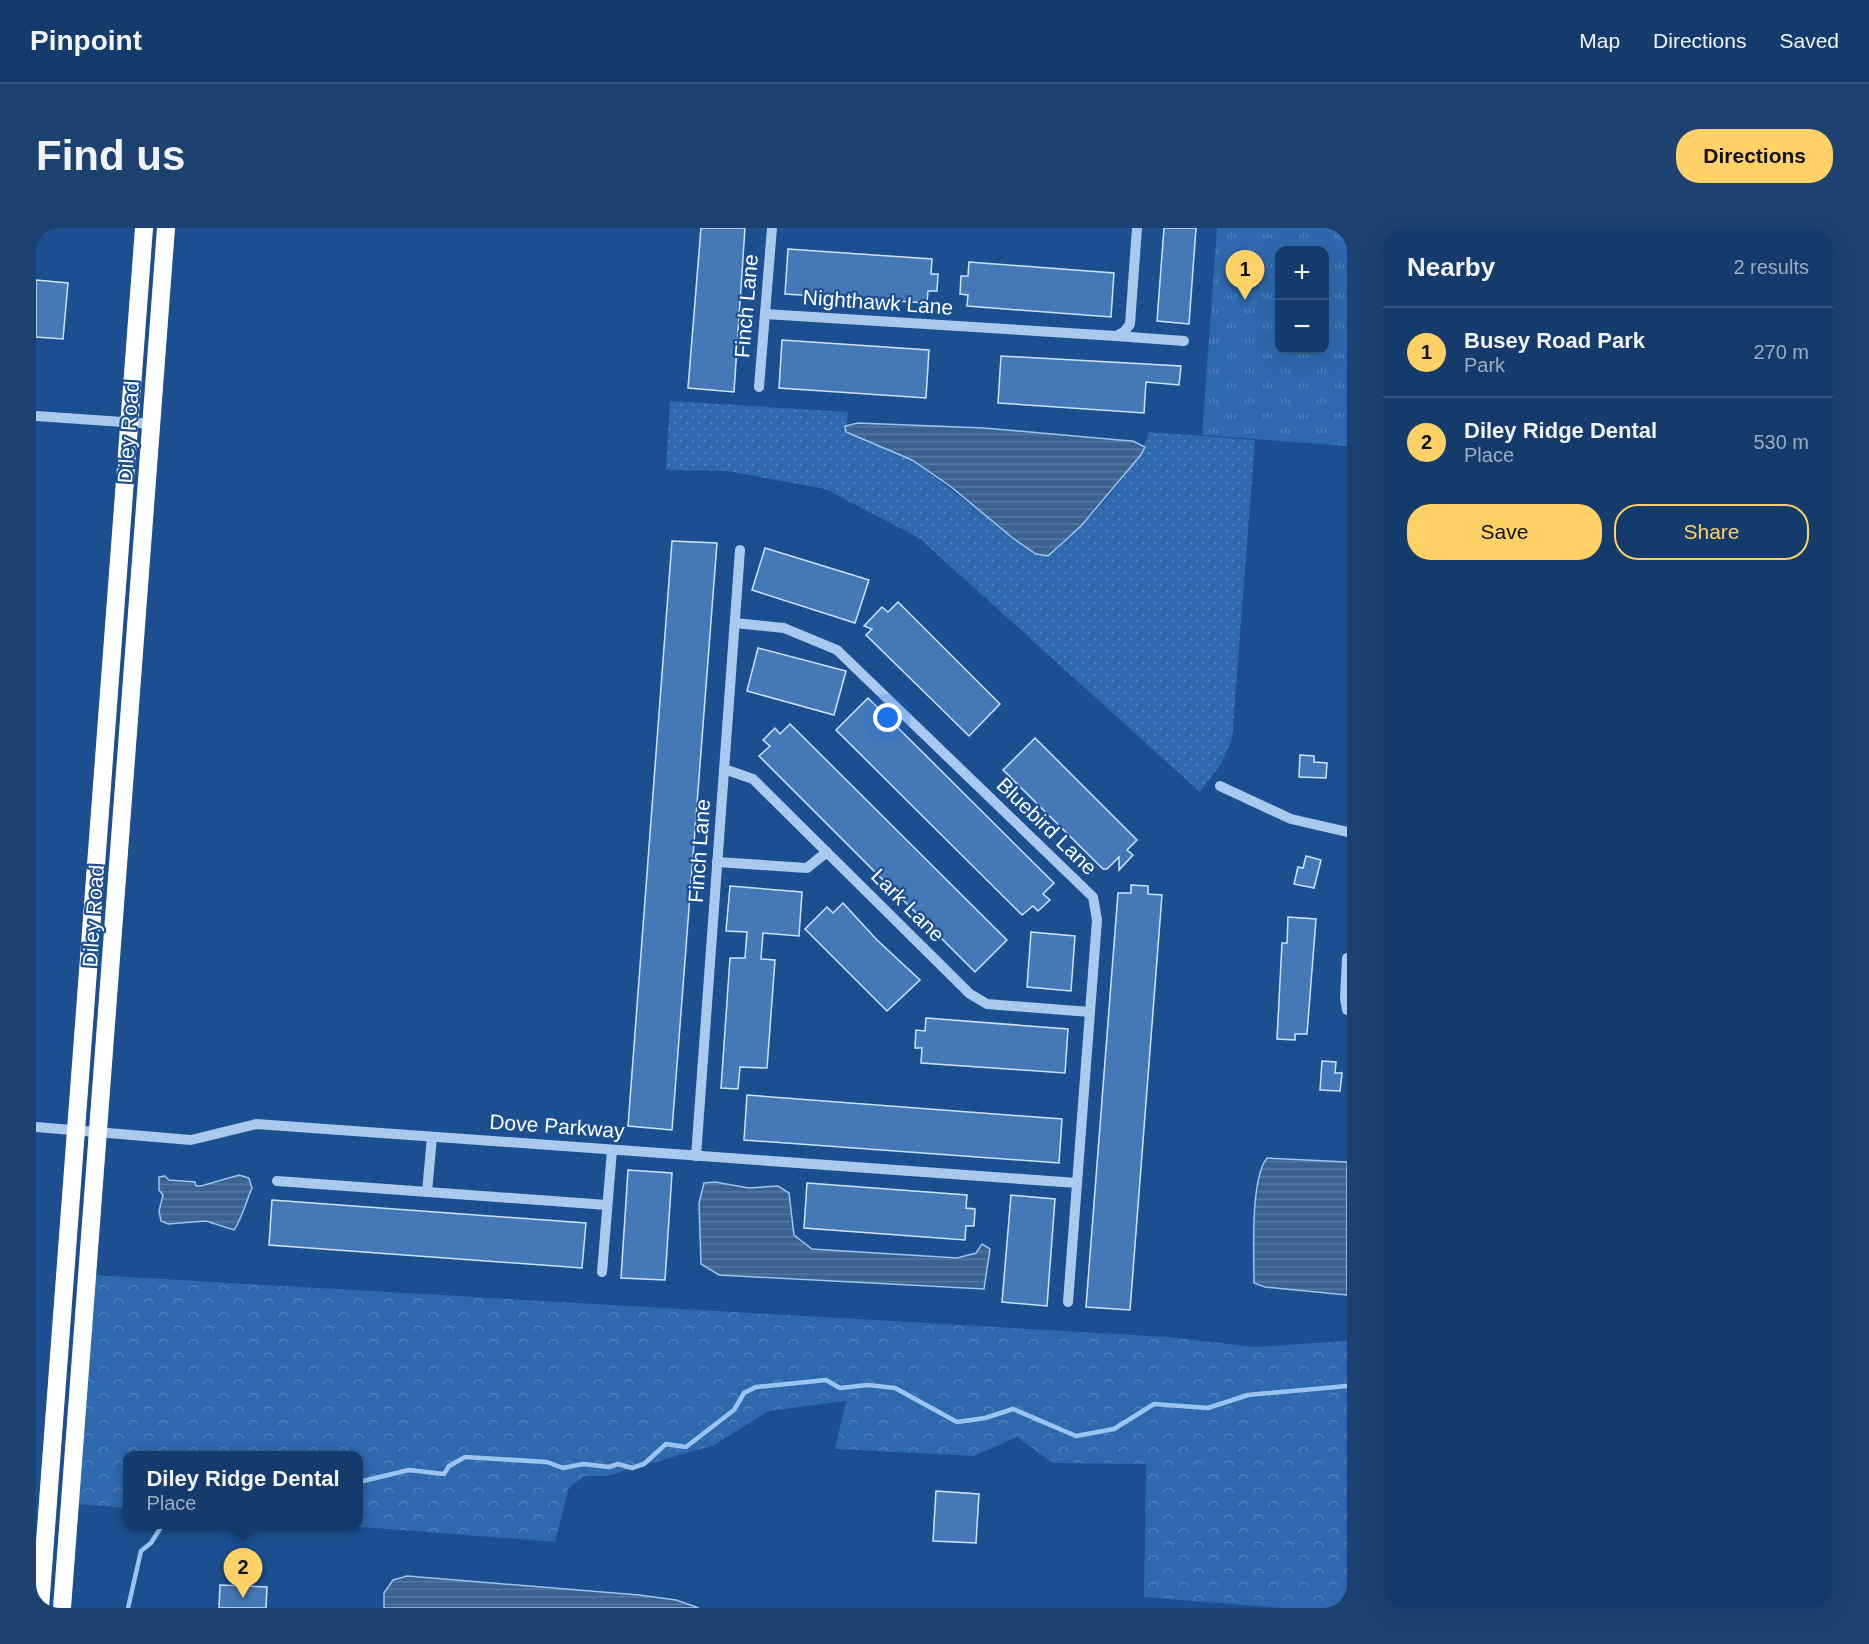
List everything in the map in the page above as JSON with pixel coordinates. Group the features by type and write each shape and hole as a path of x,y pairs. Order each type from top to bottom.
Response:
{"highway":[{"name":"Diley Road","path":"40,1608 144,228"},
{"name":"Diley Road","path":"62,1608 166,228"}],"street":[{"name":"Finch Lane","path":"759,387 772,228"},
{"path":"1116,336 1125,331 1130,324 1137,228"},
{"name":"Nighthawk Lane","path":"765,314 1184,341"},
{"path":"36,416 152,424"},
{"name":"Finch Lane","path":"696,1156 740,549"},
{"name":"Bluebird Lane","path":"735,623 784,628 837,650 1093,897 1097,920 1068,1302"},
{"name":"Lark Lane","path":"724,769 753,779 970,994 987,1004 1090,1012"},
{"path":"1220,786 1291,819 1347,832"},
{"path":"717,862 807,868 827,852"},
{"path":"1347,958 1345,998 1347,1010"},
{"name":"Dove Parkway","path":"36,1127 191,1140 256,1124 1077,1184"},
{"path":"427,1192 432,1137"},
{"path":"602,1272 612,1150"},
{"path":"277,1181 607,1205"}],"green space":[{"path":"1217,228 1347,228 1347,446 1202,435"},
{"path":"670,401 848,412 846,432 912,460 1036,554 1048,556 1091,516 1121,482 1143,447 1149,432 1255,440 1232,739 1221,764 1200,792 919,538 825,489 727,471 666,470"},
{"path":"93,1275 1168,1337 1255,1347 1347,1341 1347,1608 1281,1608 1144,1597 1146,1464 1053,1463 1017,1437 974,1456 835,1449 846,1401 769,1411 714,1445 607,1476 585,1476 569,1487 555,1542 363,1527 363,1451 123,1451 123,1508 78,1504"}],"shaded area":[{"path":"858,423 984,428 1133,441 1145,447 1081,526 1048,556 1036,554 1014,539 950,486 912,460 846,432 845,426"},
{"path":"1267,1158 1347,1162 1347,1295 1265,1287 1254,1283 1255,1199 1262,1168"},
{"path":"239,1175 249,1178 252,1188 234,1230 206,1221 168,1224 161,1221 159,1211 163,1195 159,1190 159,1177 165,1176 169,1180 195,1182 196,1186 201,1186"},
{"path":"715,1182 749,1188 778,1186 789,1193 794,1235 812,1249 957,1258 976,1253 982,1244 990,1249 984,1289 719,1275 701,1264 699,1203 704,1183"},
{"path":"407,1576 639,1595 676,1600 699,1608 384,1608 384,1593 393,1580"}],"building":[{"path":"701,228 745,228 734,392 688,388"},
{"path":"1164,228 1196,228 1189,324 1157,321"},
{"path":"788,249 932,259 931,274 938,274 937,291 928,291 927,303 785,294"},
{"path":"969,262 1114,273 1111,317 967,306 968,295 960,294 961,276 968,276"},
{"path":"36,280 68,283 63,339 36,337"},
{"path":"782,340 929,350 926,398 779,388"},
{"path":"1001,356 1181,366 1179,385 1146,382 1144,413 998,403"},
{"path":"672,541 717,543 672,1130 628,1126"},
{"path":"765,548 869,580 855,623 752,590"},
{"path":"898,602 1000,704 969,736 866,635 872,629 864,626 882,607 888,612"},
{"path":"758,648 846,671 834,715 747,691"},
{"path":"868,698 1054,883 1043,894 1050,900 1038,911 1033,906 1022,915 836,730"},
{"path":"790,724 1007,940 975,972 759,756 770,746 763,740 775,728 780,734"},
{"path":"1035,738 1137,840 1127,850 1133,855 1119,870 1119,857 1107,869 1103,869 1003,770"},
{"path":"1300,755 1314,756 1314,762 1327,763 1326,778 1299,777"},
{"path":"1306,856 1321,860 1314,888 1294,884 1298,867 1303,868"},
{"path":"1131,885 1148,886 1148,894 1162,895 1130,1310 1086,1307 1118,893 1131,893"},
{"path":"730,886 802,892 799,936 763,933 761,959 775,960 767,1068 740,1067 738,1089 721,1088 730,958 745,958 747,932 726,931"},
{"path":"843,903 877,940 920,980 887,1011 805,929 827,907 833,913"},
{"path":"1288,917 1316,919 1307,1034 1295,1034 1295,1040 1277,1039 1282,943 1287,943"},
{"path":"1031,932 1075,936 1071,991 1027,987"},
{"path":"926,1018 1068,1029 1065,1073 921,1063 922,1048 915,1048 916,1030 925,1031"},
{"path":"1322,1061 1336,1062 1335,1073 1342,1073 1340,1091 1320,1090"},
{"path":"747,1095 1062,1119 1059,1163 744,1140"},
{"path":"628,1170 672,1173 665,1280 621,1278"},
{"path":"807,1183 967,1195 966,1208 975,1209 974,1226 966,1226 965,1240 804,1228"},
{"path":"1011,1195 1055,1199 1047,1306 1002,1302"},
{"path":"272,1200 586,1223 582,1268 269,1245"},
{"path":"936,1491 979,1494 976,1543 933,1541"},
{"path":"220,1585 267,1587 266,1608 219,1608"}],"waterway":[{"path":"363,1481 409,1470 444,1474 449,1466 465,1457 547,1462 563,1468 583,1464 609,1467 618,1464 632,1468 644,1464 666,1444 686,1447 734,1410 744,1393 756,1387 826,1380 840,1388 868,1385 895,1388 957,1422 985,1418 1013,1409 1076,1436 1114,1429 1154,1404 1208,1408 1248,1395 1347,1386"},
{"path":"128,1608 141,1551 151,1543 160,1529"}],"place":[{"name":"Busey Road Park","path":"1245,300"},
{"name":"Diley Ridge Dental","path":"243,1598"}]}
